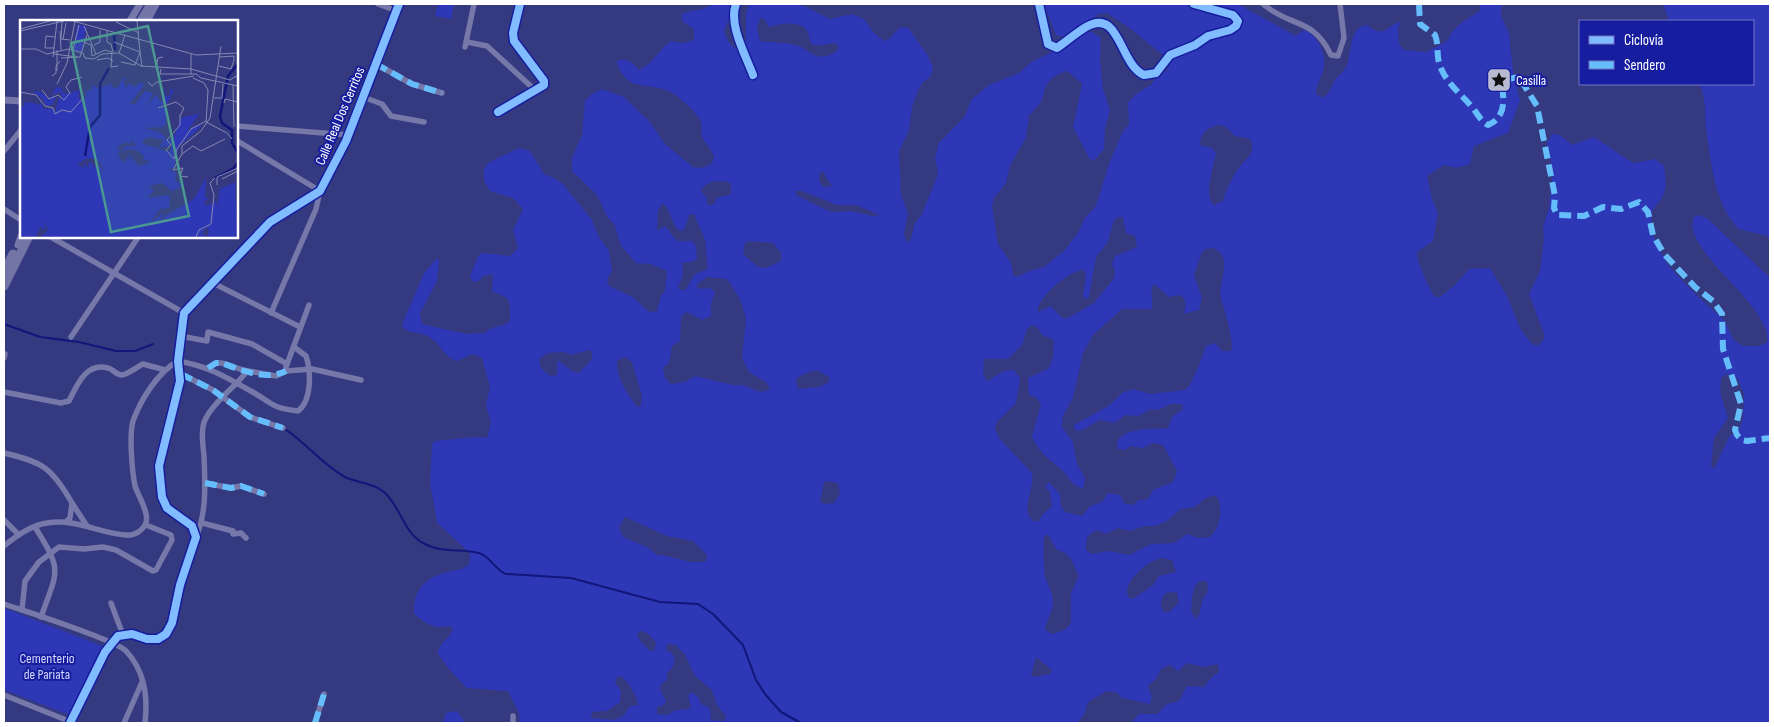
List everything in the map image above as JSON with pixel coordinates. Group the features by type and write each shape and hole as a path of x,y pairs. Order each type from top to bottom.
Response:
{"main road":[{"path":"136,20 144,4"},
{"path":"143,20 151,4"},
{"path":"4,272 21,241"},
{"path":"4,286 21,241"}],"street":[{"path":"131,20 140,4"},
{"path":"148,20 156,4"},
{"path":"378,4 397,11"},
{"name":"Calle Real Dos Cerritos","path":"271,313 316,209 320,191 349,135 399,4"},
{"path":"474,4 466,44 487,46 535,90"},
{"path":"498,112 544,85 544,80 520,50 513,33 520,4"},
{"path":"736,4 733,12 737,30 753,75"},
{"path":"1039,4 1048,44 1052,47 1058,48 1087,26 1098,23 1105,24 1114,29 1132,67 1144,75 1156,74 1170,55 1195,45 1208,36 1230,30 1236,26 1238,20 1233,15 1194,4"},
{"path":"1263,4 1272,11 1315,31 1325,42 1331,55 1338,56 1344,38 1340,4"},
{"path":"376,64 412,84 442,93"},
{"path":"364,97 382,104 390,116 424,122"},
{"path":"4,100 20,101"},
{"path":"238,126 349,135"},
{"path":"4,151 20,131"},
{"path":"196,536 192,526 168,508 162,497 159,466 181,374 178,361 184,313 211,282 270,222 320,191 238,141"},
{"path":"4,209 20,219"},
{"path":"52,238 184,313"},
{"path":"72,337 138,238"},
{"path":"211,282 300,327"},
{"path":"286,371 309,305"},
{"path":"180,336 207,341 208,332 261,348 266,354 287,364"},
{"path":"4,546 18,535 46,523 66,522 127,536 138,533 146,525 147,519 135,485 131,438 133,422 143,402 165,370 178,361 202,365 238,384 273,407 298,411 304,407 307,399 309,369 306,356 294,347"},
{"path":"208,368 216,363 222,363 247,371 276,376 286,371 309,369 361,380"},
{"path":"4,392 61,403 68,400 80,378 89,370 98,367 110,368 118,375 124,375 143,364 165,370"},
{"path":"4,695 70,723 105,652 118,636 132,634 152,639 166,634 172,623 180,585 196,536 202,524 205,483 203,432 205,419 222,397 238,384 247,371"},
{"path":"181,374 222,397 250,417 283,428"},
{"path":"4,453 28,459 46,468 87,526"},
{"path":"205,483 231,488 241,486 264,494"},
{"path":"66,522 70,518 72,503"},
{"path":"4,520 18,535"},
{"path":"202,524 218,526 233,532 233,534 240,533 246,538"},
{"path":"22,610 25,581 39,562 59,547 103,547 116,550 153,572 158,567 172,540 168,533 146,525"},
{"path":"34,527 52,554 56,567 56,575 41,617"},
{"path":"111,603 123,635"},
{"path":"4,604 112,643 125,650 140,671 147,705 145,723"},
{"path":"124,723 142,682"},
{"path":"315,723 324,694"},
{"path":"513,716 514,723"}],"green space":[{"path":"438,4 454,4 451,19 435,16"},
{"path":"712,4 732,4 731,14 724,31 730,44 743,51 746,49 746,13 749,4 800,4 830,19 852,14 864,19 874,33 884,41 889,39 900,27 909,28 929,58 933,69 930,77 922,83 917,93 912,107 909,131 899,151 901,195 908,213 904,233 907,243 911,239 915,223 922,214 938,174 935,157 939,143 965,116 972,99 989,85 1019,73 1031,62 1069,44 1087,32 1092,32 1101,38 1100,60 1103,89 1110,110 1105,129 1104,149 1094,161 1089,158 1073,127 1082,84 1065,71 1052,78 1046,86 1041,102 1029,116 1026,138 1010,166 1006,183 994,198 992,206 998,244 1011,263 1013,275 1017,277 1044,267 1064,251 1078,233 1085,218 1096,206 1109,164 1123,131 1129,125 1128,103 1136,94 1151,85 1158,75 1168,70 1170,61 1131,29 1107,13 1099,14 1066,37 1056,35 1044,4 1238,4 1296,36 1303,30 1316,39 1320,44 1324,62 1316,94 1323,98 1346,67 1353,36 1361,27 1367,25 1376,31 1383,31 1398,22 1401,23 1398,28 1399,44 1404,50 1426,52 1448,40 1452,32 1462,22 1480,11 1480,4 1501,4 1501,16 1509,33 1513,72 1520,100 1508,133 1474,146 1470,164 1456,168 1444,165 1427,176 1432,199 1438,213 1433,241 1417,252 1421,268 1435,297 1440,297 1455,285 1469,269 1490,268 1507,296 1521,330 1533,345 1538,346 1544,339 1544,334 1529,294 1540,271 1544,239 1543,227 1549,208 1553,172 1547,143 1552,134 1560,135 1572,145 1594,137 1633,163 1655,159 1664,166 1666,186 1662,198 1652,211 1651,229 1657,245 1668,265 1693,292 1724,320 1734,340 1743,346 1758,346 1767,343 1765,328 1756,312 1712,262 1700,245 1693,230 1694,217 1699,215 1708,219 1770,278 1770,723 1131,723 1139,714 1157,714 1167,704 1179,701 1187,686 1204,687 1219,672 1218,664 1203,667 1187,663 1178,671 1170,665 1161,669 1157,678 1148,686 1152,697 1150,704 1122,698 1116,692 1107,691 1088,702 1084,715 1077,723 520,723 519,713 508,691 467,688 450,670 438,651 453,628 449,626 436,627 424,622 414,613 414,604 419,590 428,580 442,573 458,570 469,564 470,553 437,523 430,483 432,444 435,441 475,437 487,438 491,423 486,405 490,387 482,358 472,354 457,361 446,354 431,338 402,327 403,322 424,273 437,258 439,260 437,281 420,313 422,324 466,334 484,333 510,321 510,307 507,298 492,291 493,274 484,276 477,282 472,281 470,276 478,256 483,253 510,256 518,248 513,230 523,209 513,198 490,191 484,181 484,169 488,163 519,148 530,151 544,174 563,184 592,220 599,237 609,251 612,271 607,280 609,286 633,297 649,312 657,311 661,296 665,290 667,271 650,264 636,263 621,246 614,224 608,218 597,195 572,171 572,158 582,135 585,101 593,93 602,89 624,97 650,122 665,144 693,167 703,168 712,163 714,157 702,137 701,122 693,111 677,96 666,90 628,80 622,74 617,64 617,61 627,60 639,70 648,64 671,41 683,43 694,40 694,29 683,22 681,15","holes":["760,18 764,19 769,27 782,24 797,24 806,29 812,44 837,44 839,48 831,54 819,56 786,43 760,41 757,27","1219,125 1226,127 1235,136 1250,139 1252,144 1249,157 1234,175 1223,201 1214,205 1209,195 1209,188 1216,153 1212,148 1200,145 1201,137 1205,131","820,172 823,172 832,186 823,187 819,180","725,181 731,184 731,194 716,198 715,203 712,205 707,204 707,198 701,191 703,187 711,182","794,191 802,191 837,205 856,205 880,215 873,216 851,211 831,212 798,196","663,203 680,231 684,230 689,215 694,214 705,240 708,269 695,274 685,290 680,290 678,287 683,275 682,263 697,259 696,246 692,241 677,241 665,226 657,231 658,210","1118,217 1123,217 1126,233 1135,236 1137,247 1115,256 1112,264 1115,272 1114,278 1094,303 1066,319 1061,317 1051,306 1038,312 1039,306 1048,292 1063,279 1078,271 1084,270 1086,275 1083,297 1087,299 1089,297 1096,257 1108,242 1113,222","748,241 773,243 781,253 781,261 766,268 758,267 743,254 744,245","1213,248 1223,257 1224,270 1220,291 1232,340 1231,351 1222,351 1215,343 1206,346 1194,376 1185,390 1150,394 1133,389 1122,393 1110,405 1074,425 1075,430 1080,431 1100,420 1114,423 1126,415 1138,416 1151,409 1158,410 1171,404 1182,404 1183,409 1172,417 1168,428 1134,431 1127,433 1117,441 1118,449 1125,450 1131,446 1143,448 1153,443 1163,445 1177,471 1173,482 1153,490 1148,499 1139,500 1133,505 1125,504 1120,495 1108,493 1102,502 1090,506 1082,516 1065,512 1061,506 1060,494 1049,482 1045,487 1050,492 1052,506 1042,515 1039,521 1033,521 1028,511 1032,473 999,438 995,428 997,422 1016,403 1020,378 1014,370 1007,370 989,381 986,380 983,373 984,359 1008,359 1022,345 1027,329 1032,325 1038,328 1042,335 1054,340 1053,357 1049,368 1028,378 1029,395 1037,398 1041,405 1032,436 1037,446 1045,455 1073,483 1082,488 1085,478 1077,464 1073,442 1062,427 1063,416 1073,398 1083,353 1093,335 1122,309 1151,309 1152,287 1154,284 1169,297 1180,295 1183,297 1185,303 1184,314 1199,310 1202,298 1194,275 1202,252","707,277 727,279 740,299 746,319 742,358 749,372 767,383 770,389 761,392 742,385 732,385 696,376 684,382 671,384 665,378 663,368 669,363 672,346 680,341 681,316 687,312 702,320 711,316 711,304 715,292 710,288 699,289 696,285","588,350 592,352 592,359 579,373 572,371 559,361 557,362 557,375 550,376 541,368 539,359 548,353 563,352 572,355","625,357 632,362 642,396 641,405 638,407 634,403 620,378 617,365 618,360","816,370 829,377 829,382 819,387 798,389 796,379","1726,374 1737,378 1744,394 1743,419 1738,431 1729,437 1714,469 1711,465 1714,438 1728,418 1720,392 1721,378","824,482 838,483 840,494 834,503 824,504 820,502","1214,495 1220,503 1220,519 1210,537 1199,538 1187,534 1174,543 1151,544 1129,555 1109,551 1092,554 1086,550 1087,537 1096,530 1106,534 1118,528 1130,531 1144,526 1156,526 1167,521 1181,509 1195,507 1204,499","625,517 667,536 693,541 707,555 706,561 694,562 657,555 649,548 623,537 619,528","1048,534 1056,549 1065,553 1071,559 1079,576 1071,593 1071,623 1066,629 1052,634 1045,629 1053,599 1045,576 1044,537","1161,558 1172,560 1176,572 1159,576 1153,585 1133,599 1129,598 1127,592 1128,586 1149,563","1199,581 1207,581 1208,591 1202,601 1199,615 1196,619 1191,612 1192,595","1173,592 1177,593 1179,603 1169,612 1164,612 1161,607 1161,600 1166,593","641,631 647,633 656,642 654,651 650,651 641,642 637,634","667,644 676,645 685,655 695,676 712,690 717,705 726,716 725,721 711,720 710,708 701,704 699,698 692,692 688,696 691,706 689,709 676,710 667,715 657,714 657,707 664,705 666,701 660,689 661,684 667,680 667,673 673,666 674,659 672,653 666,650","1036,657 1052,670 1050,674 1034,677 1031,675","618,676 631,688 638,705 630,706 624,715 615,720 591,718 592,712 607,711 620,702 621,691 615,682"]},
{"path":"1663,4 1770,4 1770,240 1767,236 1739,229 1724,208 1712,168 1704,101 1700,85 1754,85 1754,20 1669,20"},
{"name":"Cementerio de Pariata","path":"4,608 102,646 70,715 4,690"},
{"path":"457,711 466,723 443,723 446,713"}],"waterway":[{"path":"4,324 40,337 79,342 116,351 135,351 153,344"},
{"path":"285,429 337,472 384,492 416,538 430,546 444,550 479,553 487,557 499,570 506,574 571,578 660,602 698,604 713,614 743,645 756,680 765,694 781,712 801,723"}],"marked path":[{"path":"1419,4 1420,24 1435,35 1439,62 1443,72 1450,84 1488,125 1497,119 1502,110 1502,88 1508,79 1519,77 1537,106 1555,196 1554,208 1557,215 1584,216 1603,207 1621,209 1639,202 1648,212 1653,235 1664,254 1695,287 1713,301 1722,314 1723,349 1741,404 1735,430 1737,435 1742,440 1747,441 1770,438"},
{"path":"376,64 412,84 442,93"},
{"path":"208,368 216,363 222,363 262,375 278,374 286,371"},
{"path":"181,374 213,390 250,417 283,428"},
{"path":"205,483 231,488 241,486 264,494"},
{"path":"315,723 324,694"}],"cycle path":[{"path":"70,723 105,652 118,636 132,634 147,639 158,639 166,634 172,623 180,585 196,537 192,526 167,508 162,497 159,466 180,381 178,361 184,313 270,222 320,191 346,141 399,4"},
{"path":"498,112 544,85 544,81 514,41 513,33 520,4"},
{"path":"736,4 734,12 736,30 753,75"},
{"path":"1039,4 1048,44 1057,48 1086,27 1097,23 1106,25 1113,30 1129,60 1144,75 1156,73 1170,55 1195,45 1208,36 1230,30 1236,26 1238,21 1233,15 1194,4"}],"place":[{"name":"Casilla","path":"1499,80"}]}
